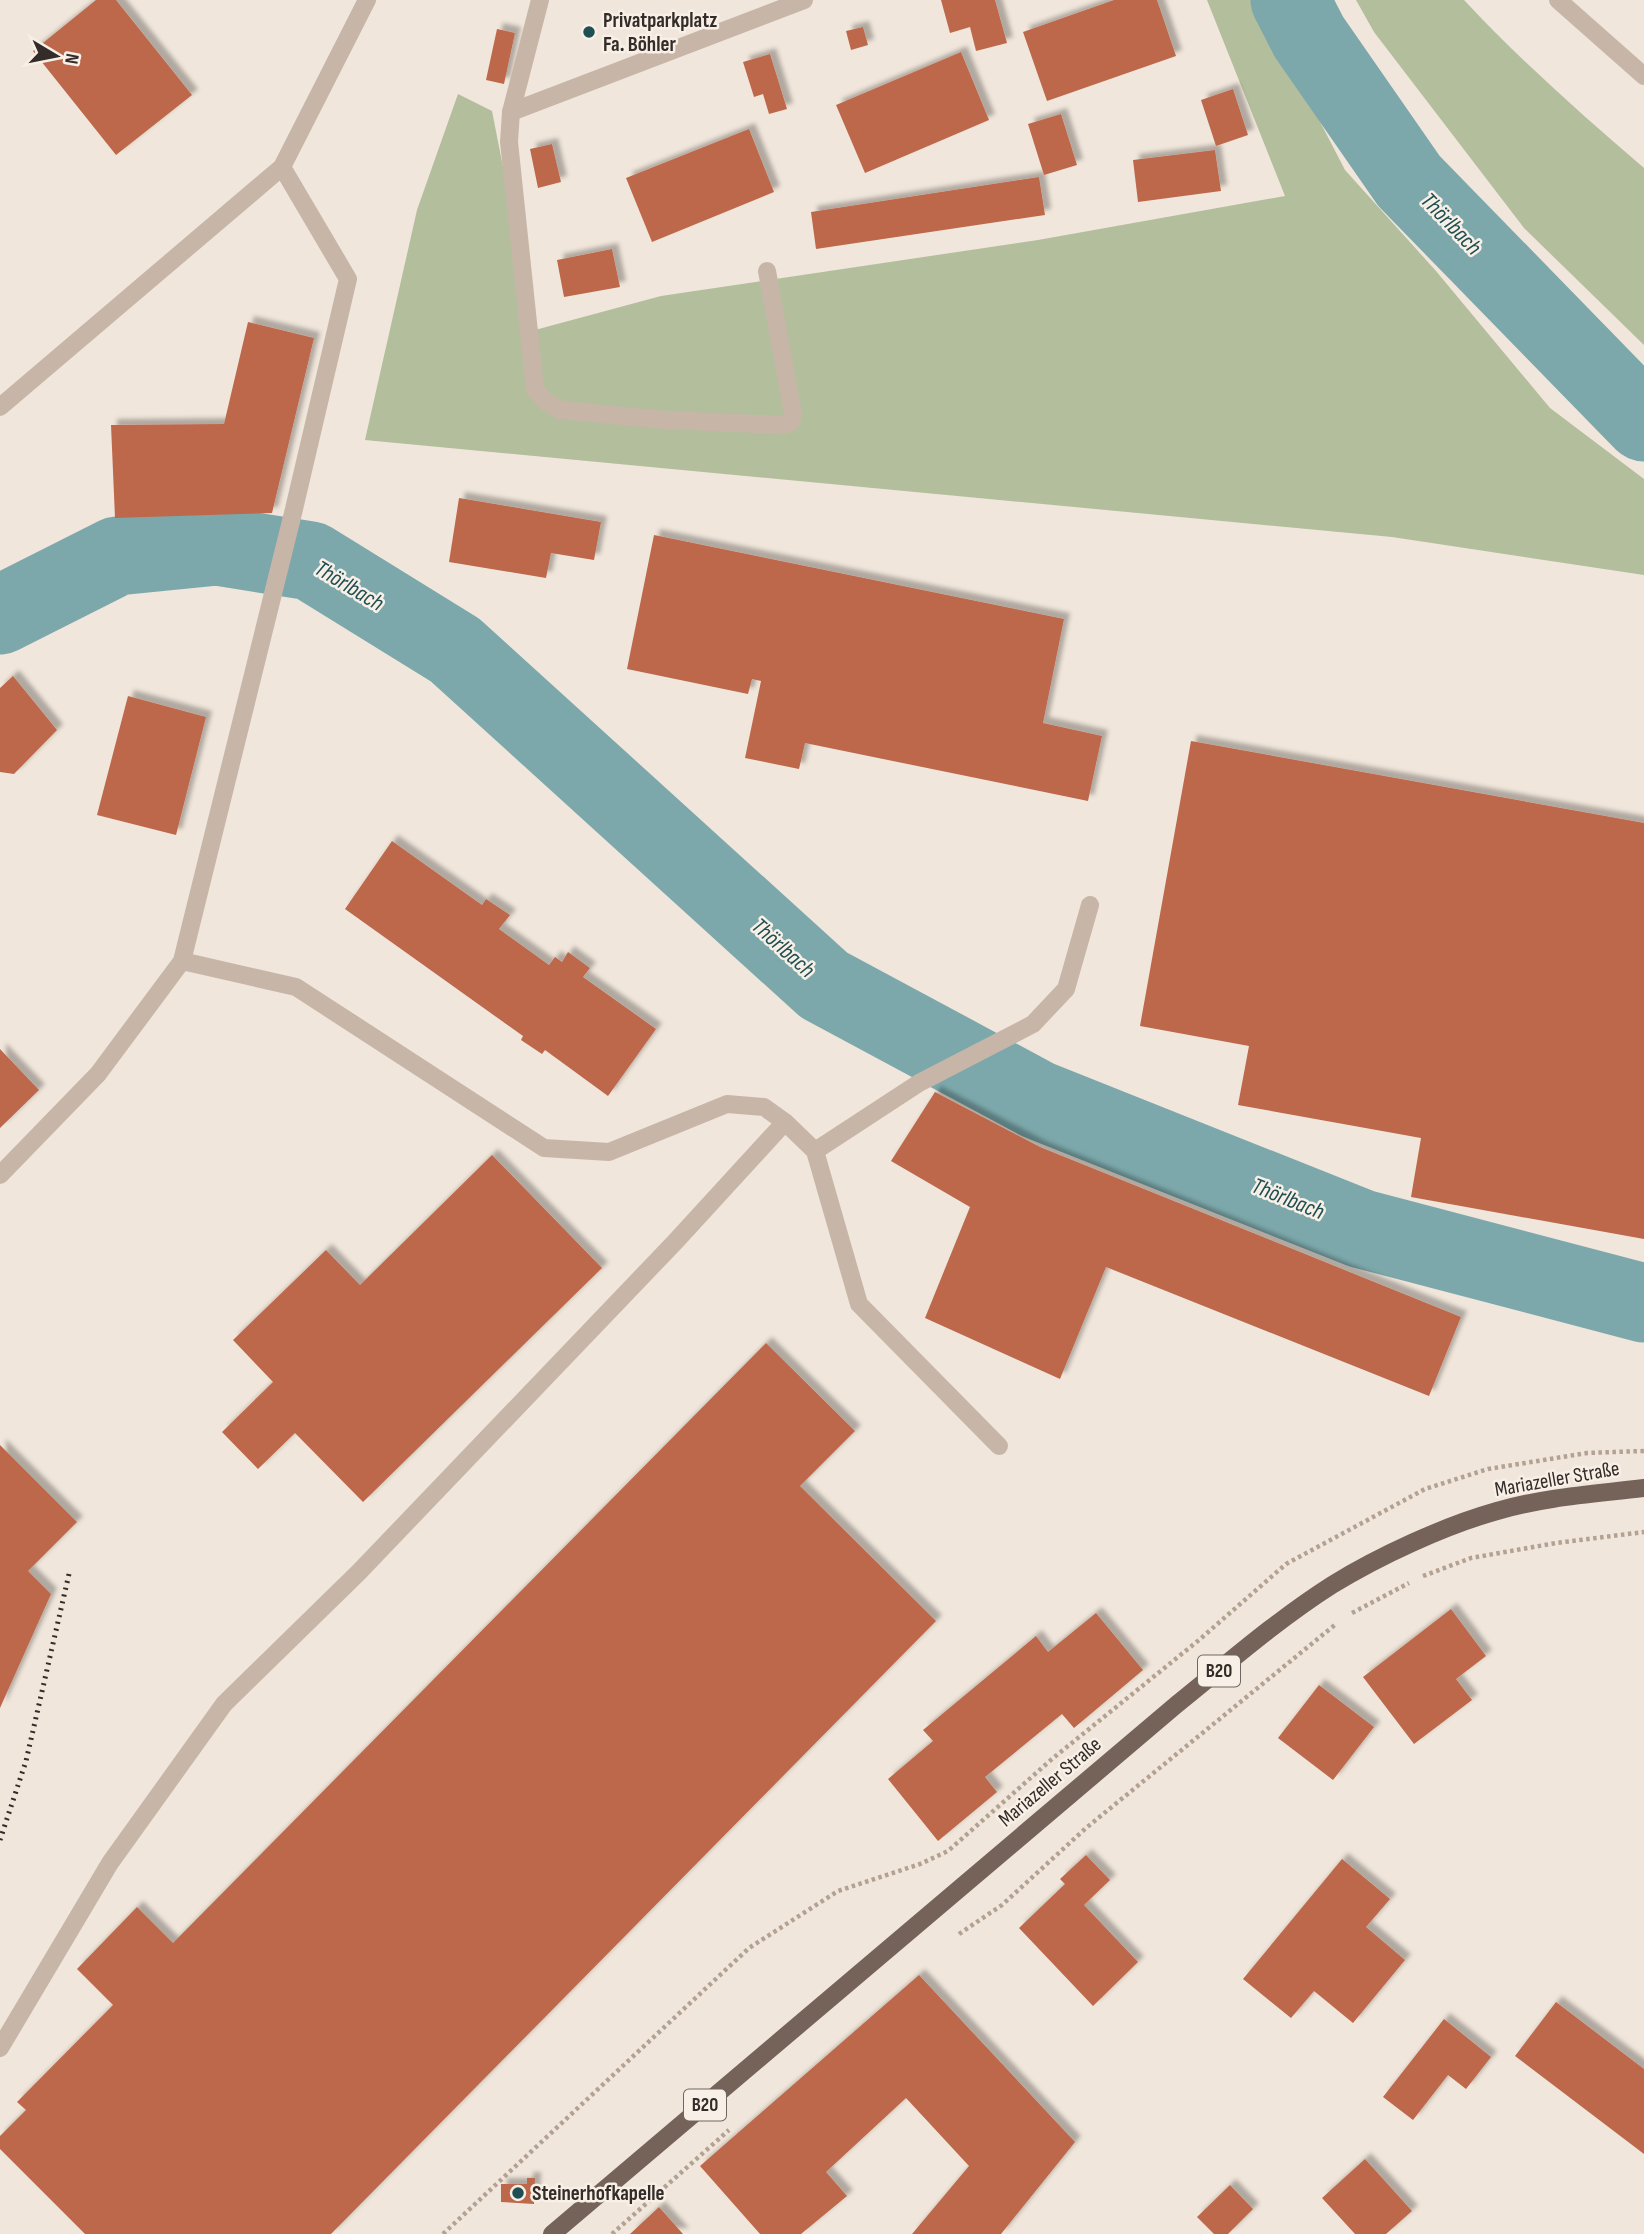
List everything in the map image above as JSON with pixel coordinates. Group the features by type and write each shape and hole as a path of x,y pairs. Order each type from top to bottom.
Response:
{"main road":[{"name":"Mariazeller Straße","path":"552,2234 1176,1705 1270,1629 1333,1585 1452,1526 1499,1510 1569,1497 1644,1488"}],"street":[{"path":"0,407 282,167 367,0"},
{"path":"540,0 511,112 509,142 535,389 552,406 561,410 664,420 784,425 791,422 793,414 767,271"},
{"path":"511,112 804,0"},
{"path":"1558,0 1644,76"},
{"path":"0,1175 98,1074 182,961 348,279 282,167"},
{"path":"815,1151 919,1083 1033,1024 1066,989 1090,905"},
{"path":"182,961 296,987 544,1148 609,1153 727,1104 764,1107 785,1122 815,1151 859,1304 999,1446"},
{"path":"0,2048 110,1863 224,1704 359,1572 675,1242 785,1122"}],"path":[{"path":"443,2234 749,1948 838,1891 920,1864 948,1851 1052,1759 1199,1640 1286,1564 1425,1489 1488,1469 1587,1453 1644,1451"},
{"path":"957,1936 1002,1905 1086,1828 1342,1619 1419,1577 1471,1558 1556,1543 1644,1532"},
{"path":"612,2234 730,2129"}],"green space":[{"path":"1207,0 1257,0 1345,170 1436,271 1550,408 1644,479 1644,575 1392,537 365,440 417,210 458,94 492,111 535,330 661,296 1038,240 1285,196"},
{"path":"1356,0 1464,0 1552,87 1644,168 1644,345 1524,228 1374,32"}],"building":[{"path":"96,0 116,0 192,95 116,155 33,51"},
{"path":"941,0 995,0 1007,43 976,51 970,27 950,33"},
{"path":"1114,0 1157,0 1176,56 1047,101 1023,32"},
{"path":"863,27 868,45 851,50 846,31"},
{"path":"497,29 515,33 504,84 486,80"},
{"path":"961,52 989,120 865,173 836,105"},
{"path":"770,54 787,109 769,114 763,94 754,97 743,62"},
{"path":"1233,89 1248,135 1216,146 1201,100"},
{"path":"1061,114 1077,165 1044,175 1028,124"},
{"path":"749,129 774,192 652,242 626,178"},
{"path":"552,144 561,182 538,188 530,149"},
{"path":"1215,150 1221,191 1138,202 1133,160"},
{"path":"1039,177 1045,215 816,249 811,212"},
{"path":"612,249 620,287 564,297 557,260"},
{"path":"248,322 314,338 272,513 115,518 111,425 224,424"},
{"path":"459,498 601,522 594,560 551,553 546,578 449,562"},
{"path":"654,535 1064,619 1043,723 1102,736 1088,801 805,743 799,769 745,758 761,681 752,679 748,694 627,669"},
{"path":"13,676 57,730 14,774 0,772 0,688"},
{"path":"128,696 206,717 176,835 97,815"},
{"path":"1191,741 1644,823 1644,1239 1411,1197 1421,1138 1238,1105 1249,1046 1140,1026"},
{"path":"392,841 482,905 486,899 510,915 499,929 549,965 555,957 562,962 568,952 590,968 583,977 656,1029 608,1096 545,1050 542,1054 521,1040 523,1036 345,909"},
{"path":"0,1049 39,1090 0,1128"},
{"path":"935,1092 1040,1147 1461,1317 1429,1396 1106,1267 1060,1379 925,1318 970,1207 891,1161"},
{"path":"492,1155 602,1268 363,1502 295,1433 258,1469 222,1432 273,1382 233,1340 326,1250 360,1285"},
{"path":"766,1343 855,1431 800,1486 936,1621 331,2234 85,2234 0,2149 0,2136 26,2110 17,2102 113,2005 77,1969 137,1907 173,1943"},
{"path":"0,1445 77,1522 28,1571 51,1594 0,1708"},
{"path":"1451,1609 1486,1656 1456,1679 1472,1700 1414,1744 1363,1677"},
{"path":"1096,1613 1143,1670 1074,1728 1062,1714 985,1777 997,1792 938,1841 888,1779 933,1741 923,1730 1036,1636 1048,1652"},
{"path":"1319,1685 1374,1727 1333,1780 1278,1738"},
{"path":"1086,1855 1110,1880 1084,1905 1138,1962 1093,2006 1019,1928 1065,1884 1060,1879"},
{"path":"1342,1859 1390,1899 1366,1927 1405,1960 1353,2023 1314,1991 1291,2018 1243,1979"},
{"path":"919,1975 1075,2142 1001,2234 912,2234 969,2166 906,2098 826,2172 847,2196 801,2234 760,2234 700,2166"},
{"path":"1556,2002 1644,2069 1644,2154 1515,2056"},
{"path":"1444,2019 1491,2057 1466,2089 1448,2075 1413,2120 1383,2097"},
{"path":"1365,2159 1412,2211 1386,2234 1355,2234 1322,2198"},
{"name":"Steinerhofkapelle","path":"527,2178 535,2178 534,2204 501,2202 501,2184 527,2184"},
{"path":"1230,2185 1253,2209 1228,2234 1214,2234 1197,2217"},
{"path":"659,2207 683,2234 630,2234"}],"waterway":[{"name":"Thörlbach","path":"1290,0 1309,37 1409,181 1644,422"},
{"name":"Thörlbach","path":"0,615 117,556 217,546 311,561 455,650 824,985 1038,1100 1362,1229 1644,1303"}],"railway":[{"path":"0,1840 26,1761 69,1574"}],"place":[{"name":"Privatparkplatz Fa. Böhler","path":"589,32"},
{"name":"Steinerhofkapelle","path":"518,2193"}]}
